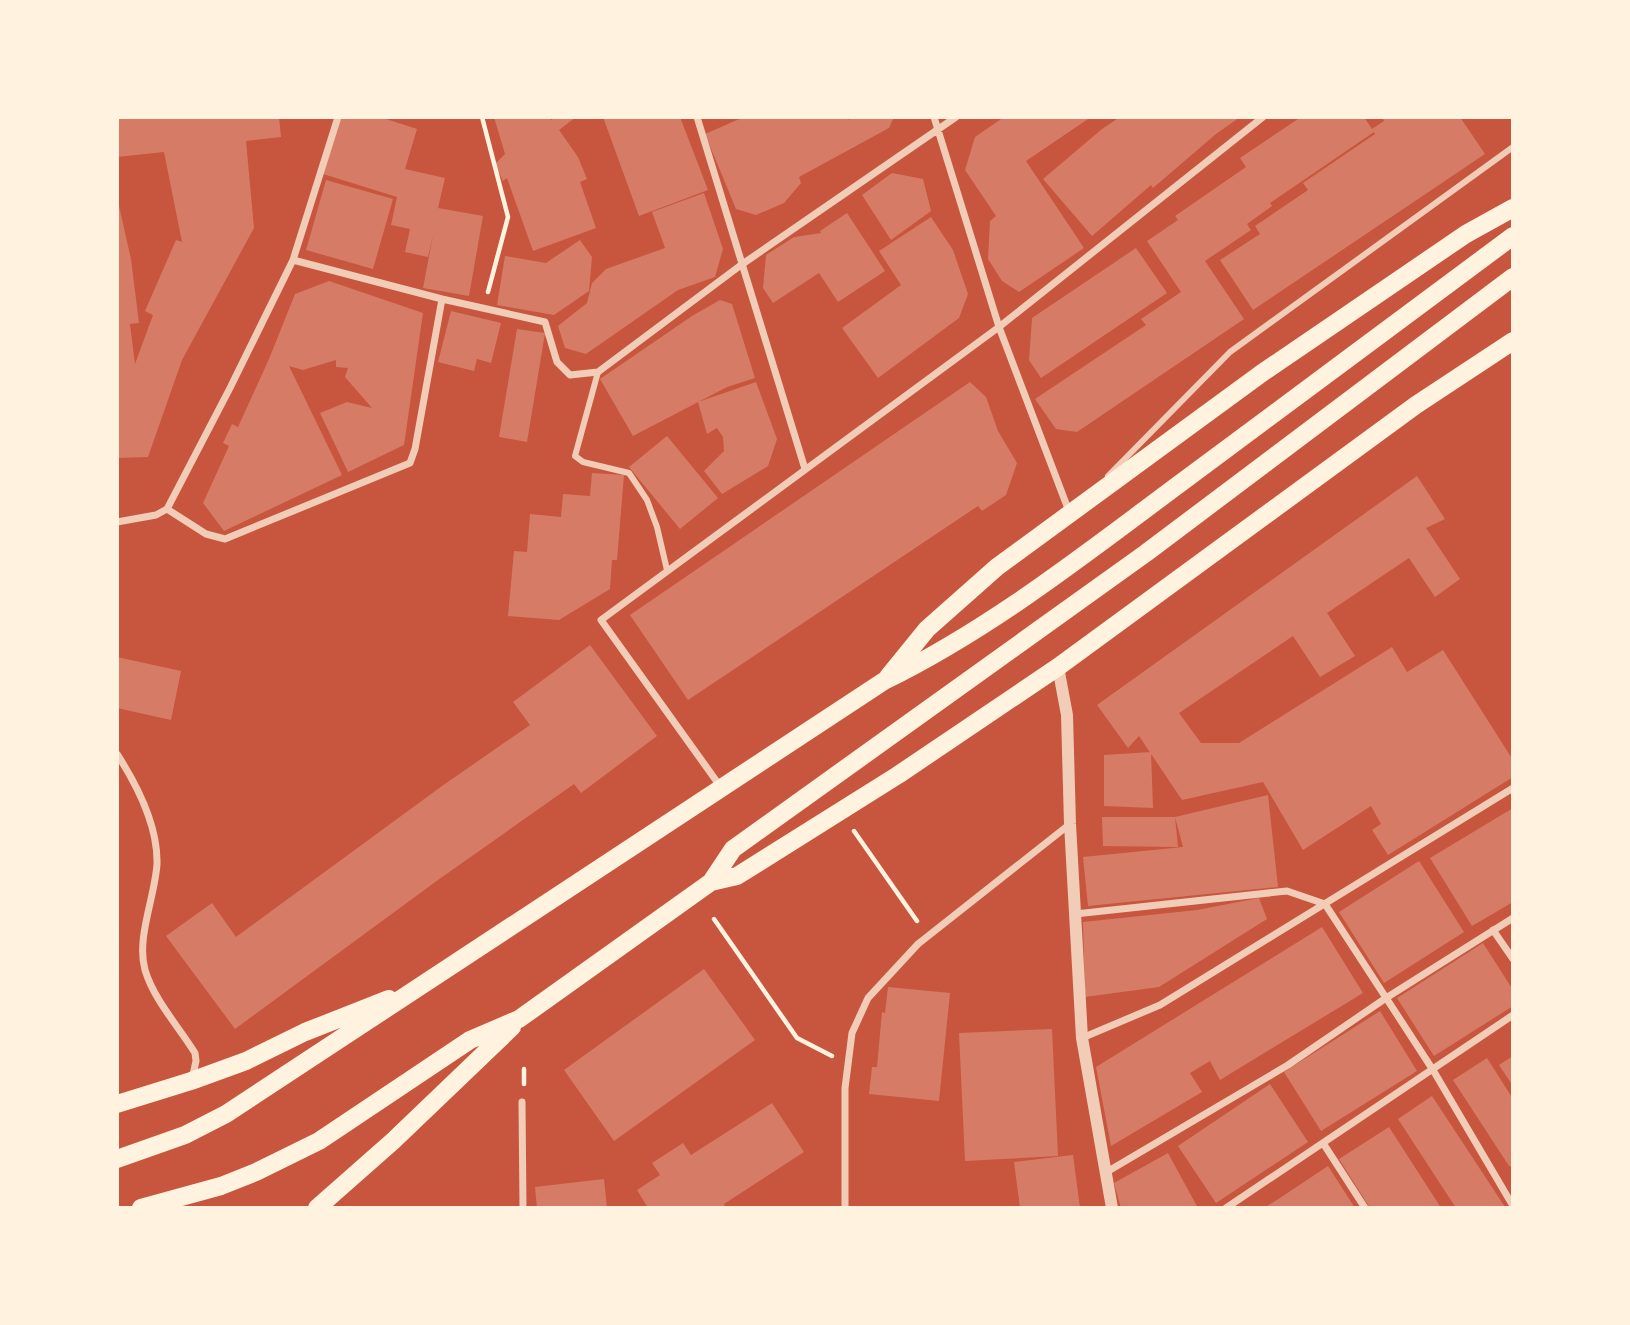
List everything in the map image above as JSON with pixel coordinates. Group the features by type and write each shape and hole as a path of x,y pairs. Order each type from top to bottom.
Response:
{"main road":[{"path":"884,681 927,629 997,567 1262,373 1466,234 1513,208"},
{"path":"117,1158 185,1135 226,1114 884,681 931,658 1044,586 1513,236"},
{"path":"317,1208 393,1141 519,1019 711,882 733,849 1146,553 1513,277"},
{"path":"711,882 737,876 898,775 1058,667 1416,405 1513,341"},
{"path":"117,1104 246,1061 305,1032 421,986"},
{"path":"141,1208 221,1186 293,1155 366,1111 470,1041 519,1019"}],"street":[{"path":"117,522 156,515 167,509 293,260 338,117"},
{"path":"697,117 805,469"},
{"path":"934,117 999,327 1070,515 1230,352 1513,147"},
{"path":"293,260 442,299 545,322 558,362 570,375 598,372 741,265 956,117"},
{"path":"722,789 601,620 999,327 1263,117"},
{"path":"167,509 206,534 225,539 410,463 415,449 442,299"},
{"path":"598,372 575,456 583,462 629,473 647,500 657,527 667,570"},
{"path":"1058,667 1067,715 1070,824 1083,1038 1112,1208"},
{"path":"117,754 128,771 153,830 157,864 146,920 144,968 152,987 195,1053 196,1061 191,1081"},
{"path":"1083,1038 1160,1005 1513,788"},
{"path":"845,1208 845,1088 852,1033 868,998 918,944 1070,824"},
{"path":"1075,914 1287,891 1325,904 1433,1070 1512,1206"},
{"path":"1105,1173 1288,1065 1386,998 1513,918"},
{"path":"1493,930 1513,959"},
{"path":"1226,1208 1513,1015"},
{"path":"522,1102 523,1208"},
{"path":"1322,1143 1365,1208"}],"path":[{"path":"482,117 508,216 484,308"},
{"path":"852,828 928,936"},
{"path":"713,919 797,1038 848,1065"}],"building":[{"path":"117,117 279,117 281,137 246,141 254,228 182,360 148,457 117,458 117,197 131,259 139,323 130,324 135,364 153,315 145,311 176,240 182,242 164,152 117,157"},
{"path":"341,117 380,117 417,129 405,169 445,178 438,208 483,216 469,296 423,288 433,235 428,257 405,252 410,229 391,225 397,197 323,174"},
{"path":"494,117 550,117 551,120 556,117 576,117 559,130 578,157 587,179 580,182 596,228 533,251 507,178 503,181 495,164 505,154"},
{"path":"603,117 680,117 708,190 639,216"},
{"path":"744,117 848,117 849,120 853,117 894,117 889,128 799,177 801,183 784,203 756,215 736,209 705,134"},
{"path":"1004,117 1091,117 1026,161 1084,248 1019,292 1002,281 988,259 990,221 996,216 965,170 975,137"},
{"path":"1120,117 1240,117 1153,188 1151,185 1092,236 1043,179"},
{"path":"1301,117 1364,117 1372,129 1384,121 1382,117 1460,117 1485,154 1253,310 1220,260 1260,234 1255,226 1308,190 1303,183 1375,134 1374,132 1270,203 1272,206 1247,224 1251,230 1205,261 1244,319 1077,432 1056,429 1035,399 1146,325 1141,319 1181,292 1147,241 1178,220 1175,216 1246,167 1240,158"},
{"path":"892,173 923,179 931,211 891,240 862,195"},
{"path":"326,180 393,199 373,269 306,250"},
{"path":"704,193 723,249 715,277 678,290 586,354 565,348 558,326 587,303 592,283 606,269 665,248 652,212"},
{"path":"847,213 885,271 838,302 819,273 773,303 763,288 766,255 794,237 821,233 820,231"},
{"path":"931,217 953,250 968,294 959,318 878,378 842,328 901,285 879,251"},
{"path":"580,240 592,257 589,291 554,315 497,305 505,256 546,263"},
{"path":"1136,248 1167,293 1041,378 1029,360 1032,318"},
{"path":"329,281 423,313 404,445 348,472 320,413 347,402 372,408 345,377 348,368 336,367 336,360 303,370 289,366 342,475 224,531 203,503 229,446 223,443 232,424 238,427 295,294"},
{"path":"720,300 732,304 755,378 727,387 633,436 600,379"},
{"path":"451,311 501,323 491,363 477,359 474,371 438,362"},
{"path":"517,329 545,333 527,442 499,437"},
{"path":"756,382 777,439 768,466 722,494 704,471 724,451 723,437 717,428 707,434 698,402"},
{"path":"970,382 986,397 998,431 1017,463 1006,495 982,511 978,506 688,700 630,615"},
{"path":"667,436 718,498 680,529 629,467"},
{"path":"592,473 624,475 617,560 612,560 610,589 559,620 508,616 514,551 527,552 530,514 561,517 563,494 590,496"},
{"path":"1417,476 1445,519 1426,528 1460,579 1435,597 1409,558 1327,613 1355,656 1320,677 1293,636 1179,713 1201,743 1239,743 1392,647 1407,672 1443,650 1513,760 1513,777 1388,855 1372,830 1381,824 1371,806 1303,850 1263,782 1182,800 1139,736 1128,748 1097,705"},
{"path":"590,645 657,736 581,793 574,784 235,1029 166,936 212,903 236,937 530,725 513,702"},
{"path":"117,657 181,671 171,720 117,708"},
{"path":"1151,752 1153,808 1104,806 1104,755"},
{"path":"1268,795 1278,887 1088,906 1083,857 1183,847 1175,817"},
{"path":"1513,808 1513,902 1472,926 1430,858"},
{"path":"1102,817 1175,817 1178,847 1103,846"},
{"path":"1419,861 1464,932 1384,983 1339,912"},
{"path":"1259,898 1267,919 1159,987 1085,997 1083,922 1197,910"},
{"path":"1322,927 1363,993 1220,1080 1210,1061 1190,1073 1202,1092 1111,1146 1096,1067"},
{"path":"1483,943 1513,990 1513,1006 1434,1056 1397,998"},
{"path":"704,969 755,1040 614,1141 564,1070"},
{"path":"888,987 950,993 939,1101 869,1094 872,1067 877,1067 882,1012 885,1013"},
{"path":"1380,1011 1417,1071 1321,1131 1284,1072"},
{"path":"1052,1029 1058,1156 965,1161 959,1033"},
{"path":"1513,1056 1513,1086 1499,1065"},
{"path":"1487,1058 1513,1099 1513,1167 1509,1166 1453,1080"},
{"path":"1270,1084 1308,1142 1216,1203 1178,1146"},
{"path":"1432,1096 1504,1208 1456,1208 1398,1119"},
{"path":"772,1103 804,1152 724,1204 726,1208 648,1208 637,1190 660,1175 652,1163 683,1143 691,1155"},
{"path":"1389,1127 1441,1208 1370,1208 1339,1159"},
{"path":"1168,1153 1198,1208 1121,1208 1114,1183"},
{"path":"1073,1155 1080,1208 1020,1208 1014,1162"},
{"path":"1328,1166 1355,1208 1264,1208 1283,1196"},
{"path":"604,1179 607,1208 537,1208 535,1187"}]}
